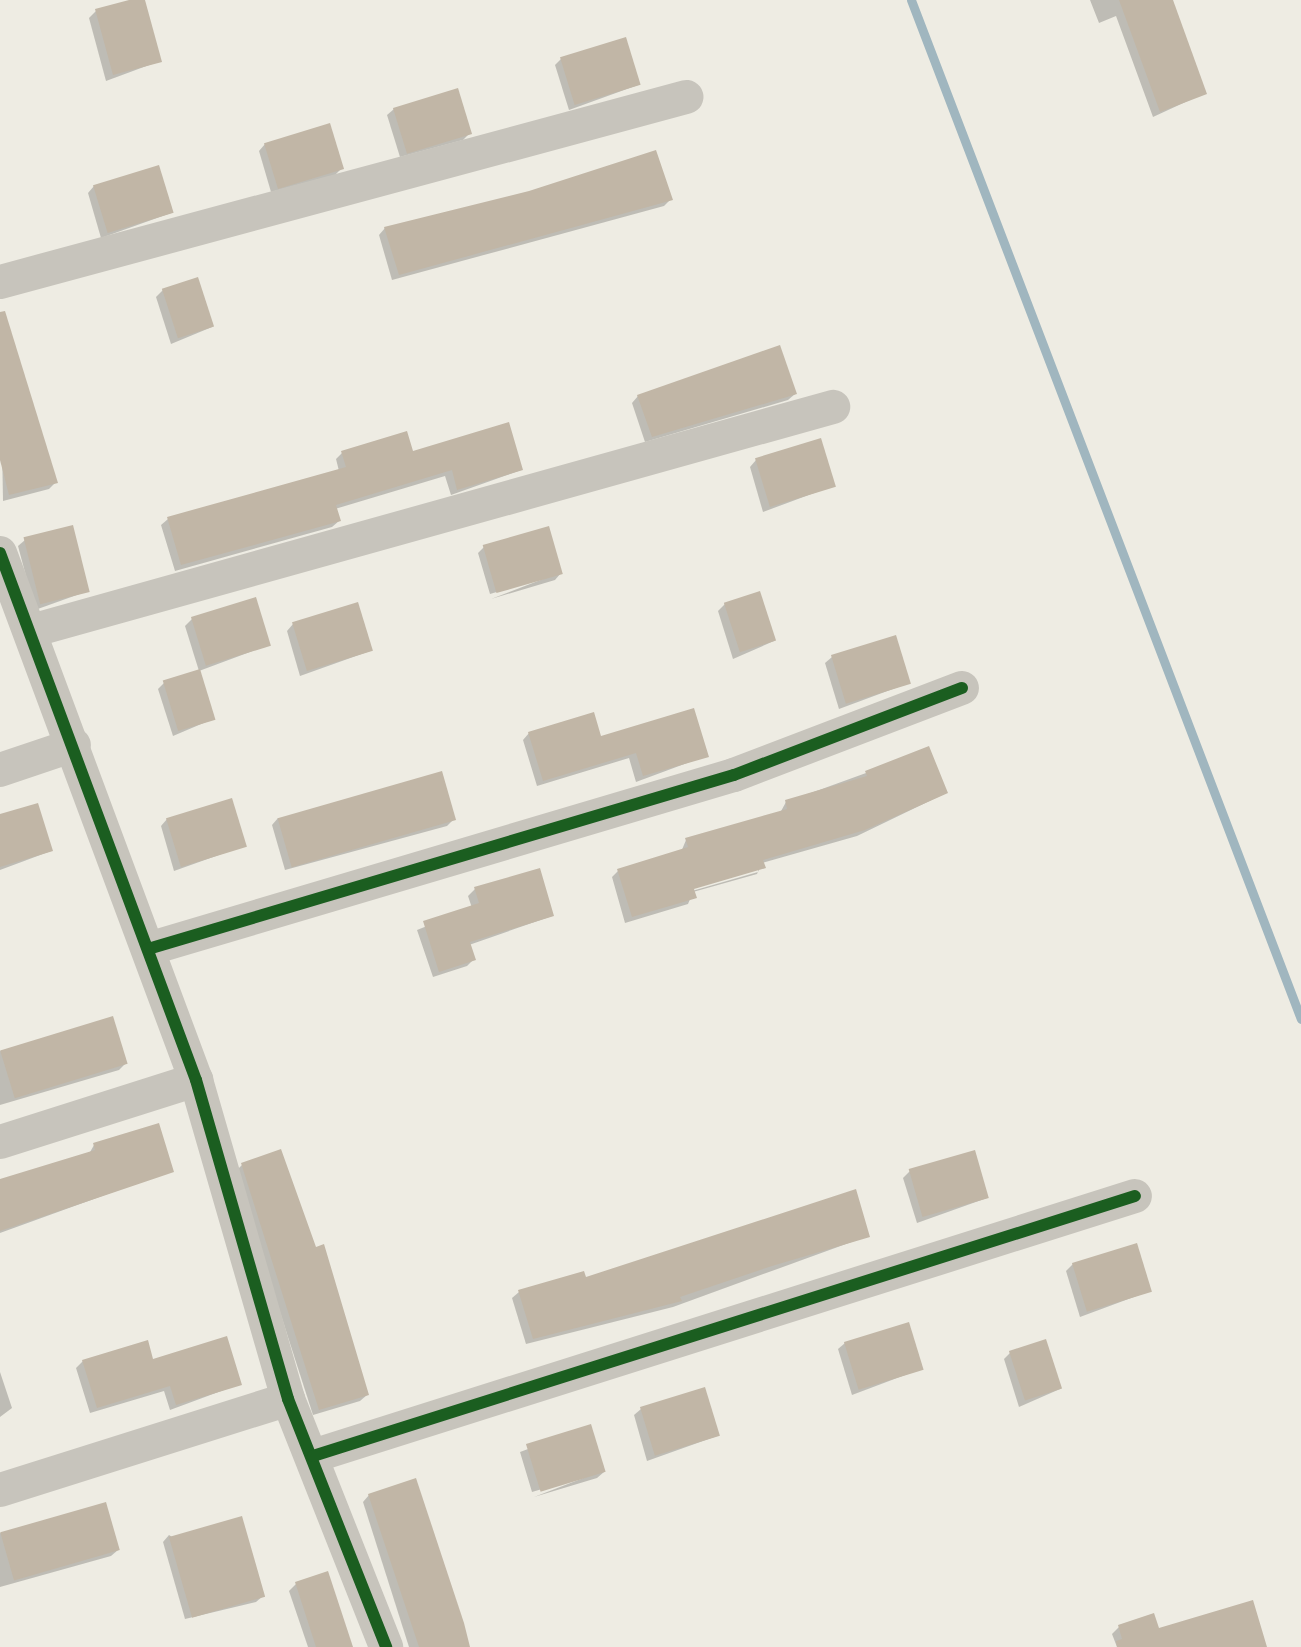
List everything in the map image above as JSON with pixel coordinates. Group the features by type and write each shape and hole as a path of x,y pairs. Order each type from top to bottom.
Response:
{"street":[{"path":"0,282 686,97"},
{"path":"31,631 833,407"},
{"path":"0,553 74,745 196,1080 288,1399 386,1647"},
{"path":"148,949 734,775 962,688"},
{"path":"0,770 74,745"},
{"path":"0,1142 196,1080"},
{"path":"313,1456 1135,1196"},
{"path":"0,1490 288,1399"}],"building":[{"path":"129,0 145,0 162,62 113,75 95,9"},
{"path":"1119,0 1173,0 1207,94 1160,112"},
{"path":"626,37 641,85 575,105 560,57"},
{"path":"458,88 472,134 407,154 393,108"},
{"path":"330,123 344,169 278,189 264,143"},
{"path":"656,150 673,200 399,275 384,227 529,191"},
{"path":"159,165 174,213 108,233 93,185"},
{"path":"198,277 214,326 178,338 162,289"},
{"path":"5,311 58,483 9,495 0,460 0,312"},
{"path":"780,345 797,394 652,437 637,395"},
{"path":"509,422 523,470 457,490 452,470 336,505 341,521 181,565 167,517 346,467 341,451 407,431 413,451"},
{"path":"821,438 836,487 770,507 755,458"},
{"path":"73,525 90,592 40,604 24,537"},
{"path":"549,526 563,574 496,593 483,545"},
{"path":"760,591 776,640 740,652 724,603"},
{"path":"256,597 271,646 206,666 191,617"},
{"path":"358,602 373,651 307,671 292,622"},
{"path":"896,635 911,684 846,704 831,655"},
{"path":"200,669 215,720 178,731 163,680"},
{"path":"694,708 709,757 643,776 636,753 543,781 528,732 594,712 601,736"},
{"path":"929,746 948,793 865,830 763,860 766,868 694,889 697,898 632,917 617,869 688,847 685,838 787,809 785,800 867,776 865,771"},
{"path":"442,771 456,820 292,867 278,818"},
{"path":"232,798 247,847 181,867 166,818"},
{"path":"38,803 53,851 0,867 0,814"},
{"path":"540,868 554,916 470,942 476,960 439,972 423,921 479,903 474,887"},
{"path":"113,1016 128,1064 15,1098 0,1050"},
{"path":"159,1123 174,1172 0,1231 0,1179 95,1150 93,1143"},
{"path":"281,1149 316,1247 324,1244 369,1395 319,1410 241,1163"},
{"path":"975,1150 989,1198 922,1217 909,1169"},
{"path":"856,1189 870,1237 680,1297 682,1301 533,1339 518,1290 584,1271 586,1277"},
{"path":"1137,1243 1152,1292 1087,1312 1072,1263"},
{"path":"909,1322 924,1370 859,1390 844,1342"},
{"path":"227,1336 242,1385 176,1405 170,1386 97,1408 82,1360 148,1340 153,1359"},
{"path":"1046,1339 1062,1388 1025,1401 1009,1351"},
{"path":"705,1387 720,1436 655,1456 640,1407"},
{"path":"591,1424 606,1472 541,1492 526,1444"},
{"path":"416,1478 470,1647 419,1647 368,1494"},
{"path":"106,1502 120,1550 14,1580 0,1532"},
{"path":"242,1516 265,1597 192,1618 169,1537"},
{"path":"328,1571 353,1647 316,1647 295,1582"},
{"path":"1253,1600 1267,1647 1117,1647 1116,1641 1122,1639 1118,1625 1154,1613 1159,1628"}],"waterway":[{"path":"911,0 1301,1019"}],"cycle path":[{"path":"0,553 196,1080 288,1399 386,1647"},
{"path":"148,949 734,775 962,688"},
{"path":"313,1456 1135,1196"}]}
